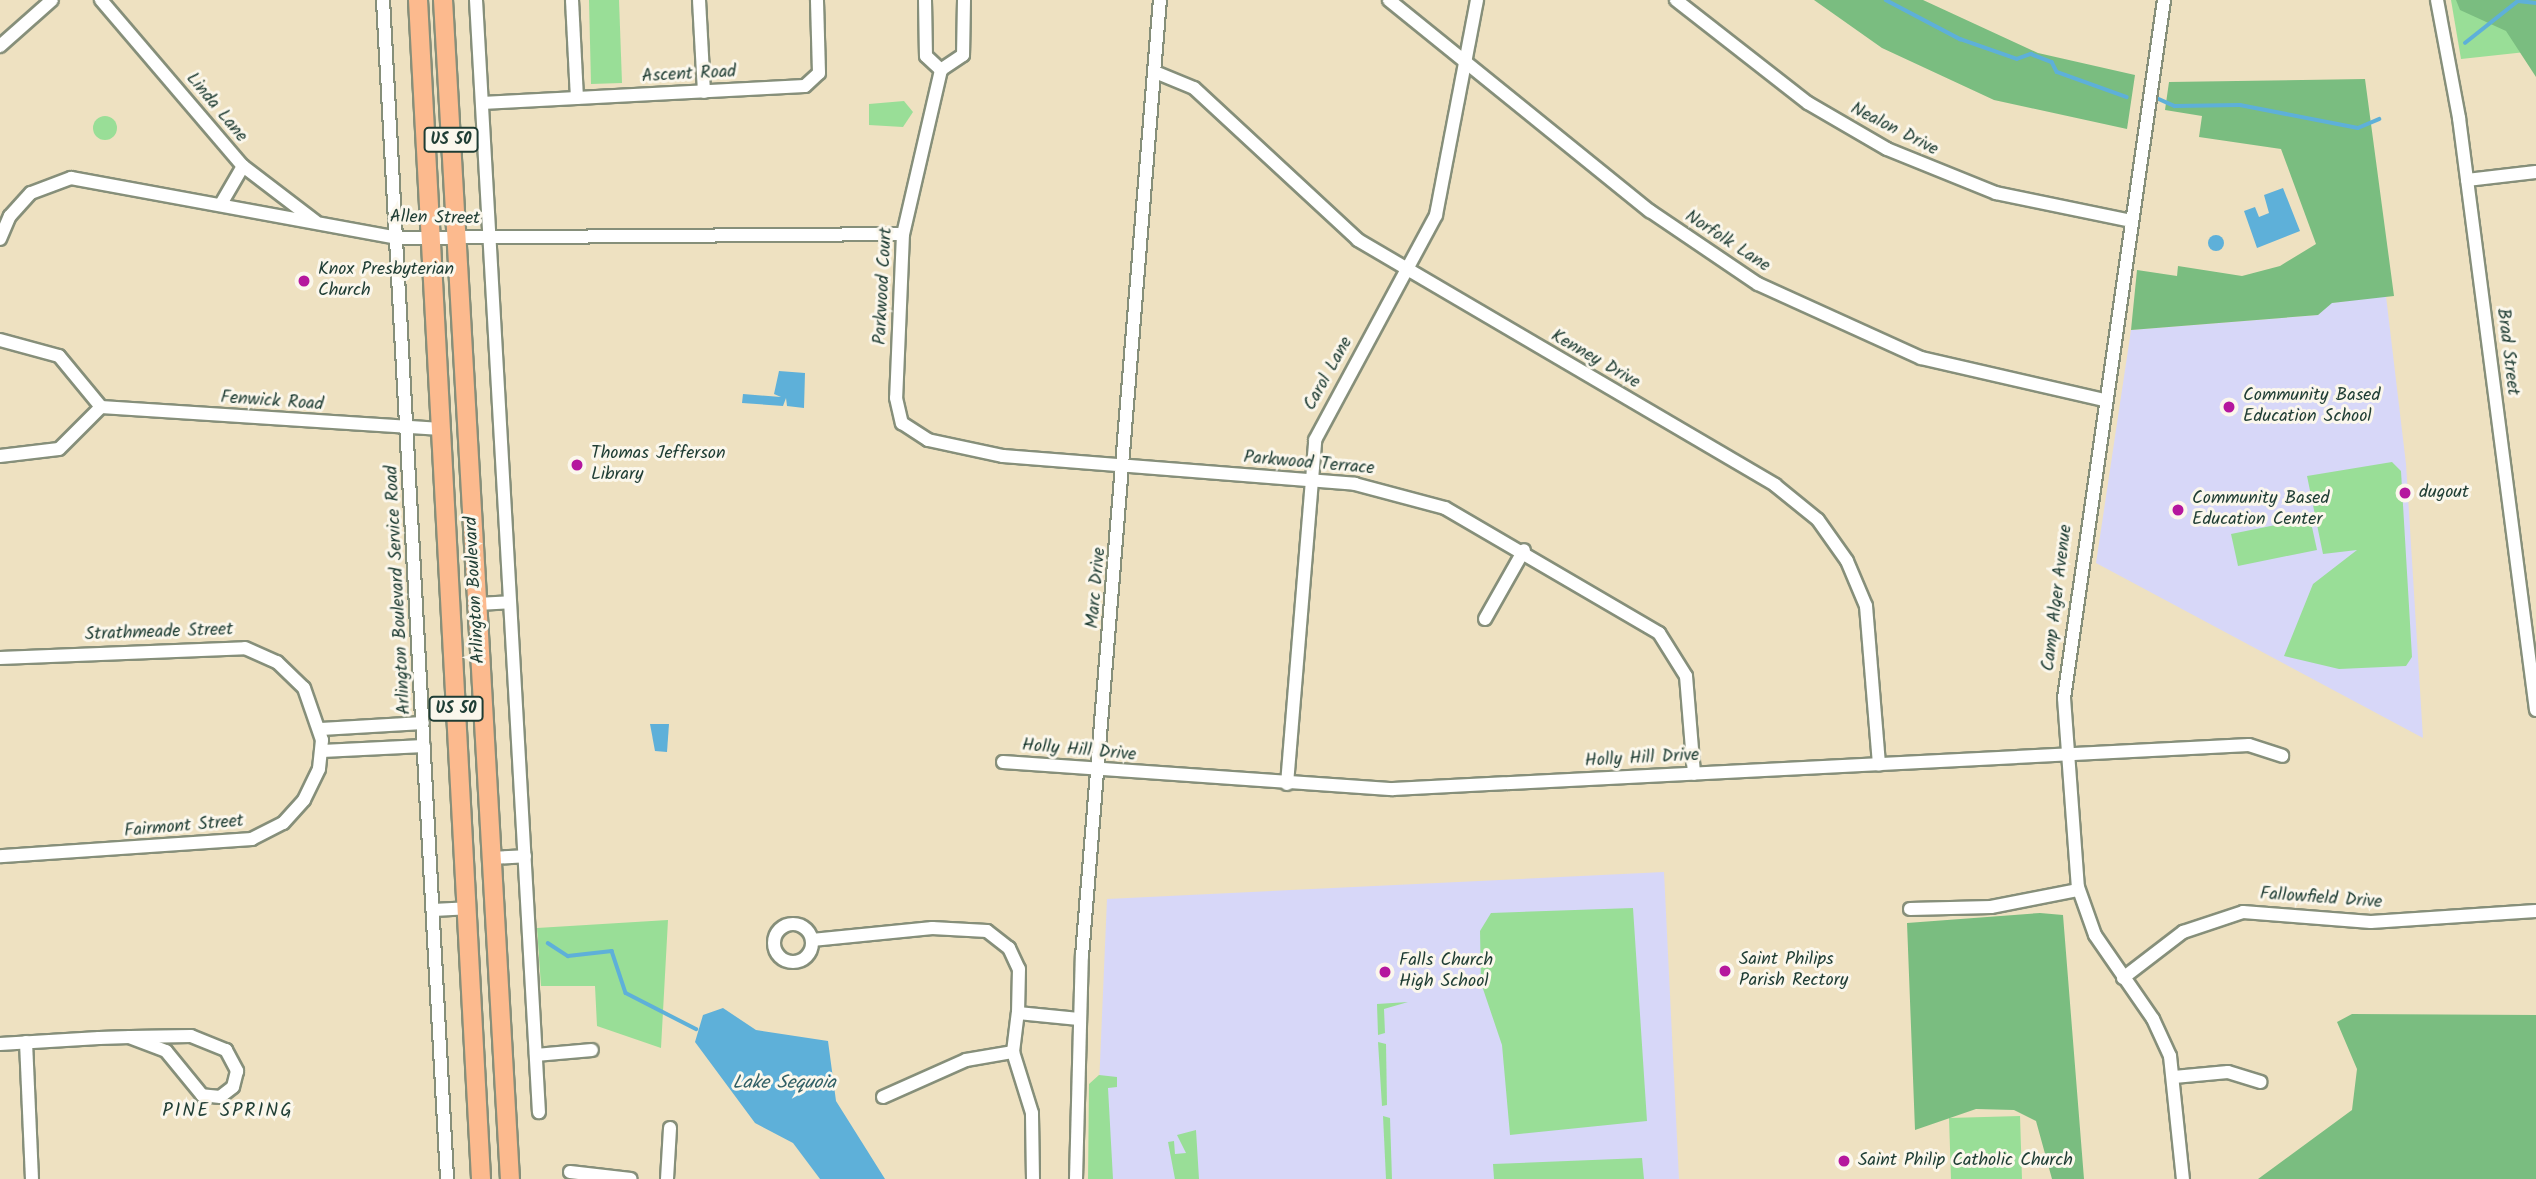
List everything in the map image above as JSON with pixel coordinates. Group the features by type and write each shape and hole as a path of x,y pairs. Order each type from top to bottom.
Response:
{"highway":[{"name":"Arlington Boulevard","path":"418,0 481,1179"},
{"name":"Arlington Boulevard","path":"443,0 510,1179"}],"street":[{"path":"0,46 52,0"},
{"name":"Linda Lane","path":"102,0 243,166 318,223"},
{"name":"Arlington Boulevard Service Road","path":"383,0 409,430 447,1179"},
{"path":"477,0 539,1112"},
{"path":"572,0 577,98"},
{"path":"699,0 704,92"},
{"name":"Ascent Road","path":"482,103 704,92 814,81 817,0"},
{"path":"925,0 926,56 941,70"},
{"name":"Parkwood Court","path":"902,423 897,398 903,234 941,70 962,55 964,0"},
{"name":"Marc Drive","path":"1076,1179 1079,1019 1160,0"},
{"name":"Norfolk Lane","path":"1390,0 1667,224 1816,315 1972,373 2104,400"},
{"name":"Carol Lane","path":"1287,785 1311,481 1320,426 1407,271 1444,189 1478,0"},
{"name":"Nealon Drive","path":"1676,0 1787,88 1886,149 1996,193 2131,221"},
{"name":"Camp Alger Avenue","path":"2164,0 2066,661 2067,754 2078,890 2095,935 2162,1036 2174,1077 2183,1179"},
{"name":"Brad Street","path":"2437,0 2467,180 2533,670 2536,710"},
{"name":"Kenney Drive","path":"1155,72 1194,88 1319,210 1407,271 1775,485 1818,520 1847,561 1866,606 1879,764"},
{"path":"221,204 243,166"},
{"path":"2467,180 2536,172"},
{"name":"Allen Street","path":"0,239 9,216 31,193 71,178 397,238 903,234"},
{"path":"0,340 59,356 102,407 59,449 0,456"},
{"name":"Fenwick Road","path":"102,407 409,430 441,429"},
{"name":"Parkwood Terrace","path":"902,423 928,440 1003,456 1311,481 1421,499 1524,550 1646,622 1670,645 1689,693 1694,774"},
{"path":"1485,619 1524,550"},
{"path":"477,604 510,602"},
{"name":"Strathmeade Street","path":"0,657 245,648 292,675 321,729"},
{"path":"321,729 423,723"},
{"name":"Fairmont Street","path":"0,856 251,839 283,823 304,800 322,751 321,729"},
{"name":"Holly Hill Drive","path":"1003,762 1287,785 1392,789 2249,745 2282,756"},
{"path":"322,751 424,746"},
{"path":"491,858 525,856"},
{"path":"1910,909 1991,907 2078,890"},
{"path":"433,910 467,908"},
{"name":"Fallowfield Drive","path":"2123,978 2183,932 2243,912 2371,922 2536,911"},
{"path":"812,940 932,928 987,931 1009,948 1019,969 1018,1013 1013,1052 1031,1113 1033,1179"},
{"path":"1018,1013 1079,1019"},
{"path":"0,1044 130,1037 191,1036 217,1043 236,1066 233,1087 220,1097 202,1096 166,1051 130,1037"},
{"path":"26,1042 32,1179"},
{"path":"536,1055 592,1050"},
{"path":"884,1097 966,1060 1013,1052"},
{"path":"2174,1077 2228,1072 2261,1082"},
{"path":"667,1179 670,1128"},
{"path":"570,1172 631,1179"}],"shaded area":[{"path":"2386,296 2406,464 2423,738 2096,563 2131,330 2318,315 2331,303"},
{"name":"Falls Church High School","path":"1664,872 1679,1179 1095,1179 1107,899"}],"green space":[{"path":"589,0 619,0 622,83 591,84"},
{"path":"1814,0 1923,0 2038,53 2135,75 2127,129 1994,100 1882,48"},
{"path":"2451,0 2536,0 2535,51 2461,59"},
{"path":"2456,0 2536,0 2536,77 2506,31 2460,10"},
{"path":"2365,79 2394,296 2332,303 2318,315 2131,330 2137,270 2177,276 2178,266 2242,276 2280,266 2316,244 2281,149 2199,137 2202,116 2165,110 2169,82"},
{"path":"904,101 913,112 903,127 869,125 869,104"},
{"path":"105,116 114,119 117,128 114,137 105,140 96,137 93,128 96,119"},
{"path":"2392,462 2401,471 2412,657 2406,666 2339,669 2284,656 2313,584 2357,550 2323,554 2307,476"},
{"path":"2310,518 2317,550 2238,566 2231,534"},
{"path":"1633,908 1647,1121 1510,1135 1502,1045 1481,983 1480,931 1491,913"},
{"path":"2040,913 2063,915 2084,1179 2052,1179 2036,1121 2014,1110 1976,1109 1915,1130 1907,923"},
{"path":"668,920 661,1048 597,1026 595,986 541,986 537,928"},
{"path":"1408,1002 1384,1009 1385,1033 1378,1035 1377,1004"},
{"path":"2352,1014 2536,1015 2536,1179 2258,1179 2352,1110 2357,1069 2337,1022"},
{"path":"1378,1042 1386,1044 1387,1105 1382,1106"},
{"path":"1099,1075 1117,1077 1117,1087 1108,1088 1113,1179 1088,1179 1089,1084"},
{"path":"1383,1116 1390,1118 1392,1179 1386,1179"},
{"path":"2020,1116 2022,1179 1951,1179 1949,1118"},
{"path":"1196,1130 1199,1179 1175,1179 1168,1142 1174,1141 1175,1154 1186,1153 1177,1135"},
{"path":"1642,1158 1644,1179 1494,1179 1493,1164"}],"water":[{"path":"2283,188 2300,231 2257,248 2244,211 2255,207 2259,217 2269,213 2264,195"},
{"path":"2216,235 2222,237 2222,249 2216,251 2210,249 2208,243 2210,237"},
{"path":"779,371 805,373 804,408 787,406 786,398 783,406 742,403 743,394 781,397 774,394"},
{"path":"650,724 669,724 667,752 655,751"},
{"name":"Lake Sequoia","path":"723,1008 756,1030 828,1041 836,1101 885,1179 820,1179 793,1143 755,1123 695,1042 703,1015"}],"waterway":[{"path":"1886,0 1960,39 2017,59 2031,54 2052,62 2057,72 2127,97"},
{"path":"2465,43 2518,1 2536,3"},
{"path":"2159,99 2175,106 2240,105 2358,128 2379,119"},
{"path":"548,943 568,956 612,951 626,993 696,1029"}],"place":[{"name":"Knox Presbyterian Church","path":"304,281"},
{"name":"Community Based Education School","path":"2229,407"},
{"name":"Thomas Jefferson Library","path":"577,465"},
{"name":"dugout","path":"2405,493"},
{"name":"Community Based Education Center","path":"2178,510"},
{"name":"Saint Philips Parish Rectory","path":"1725,971"},
{"name":"Falls Church High School","path":"1385,972"},
{"name":"Saint Philip Catholic Church","path":"1844,1161"}],"district":[{"name":"PINE SPRING","path":"228,1112"}]}
